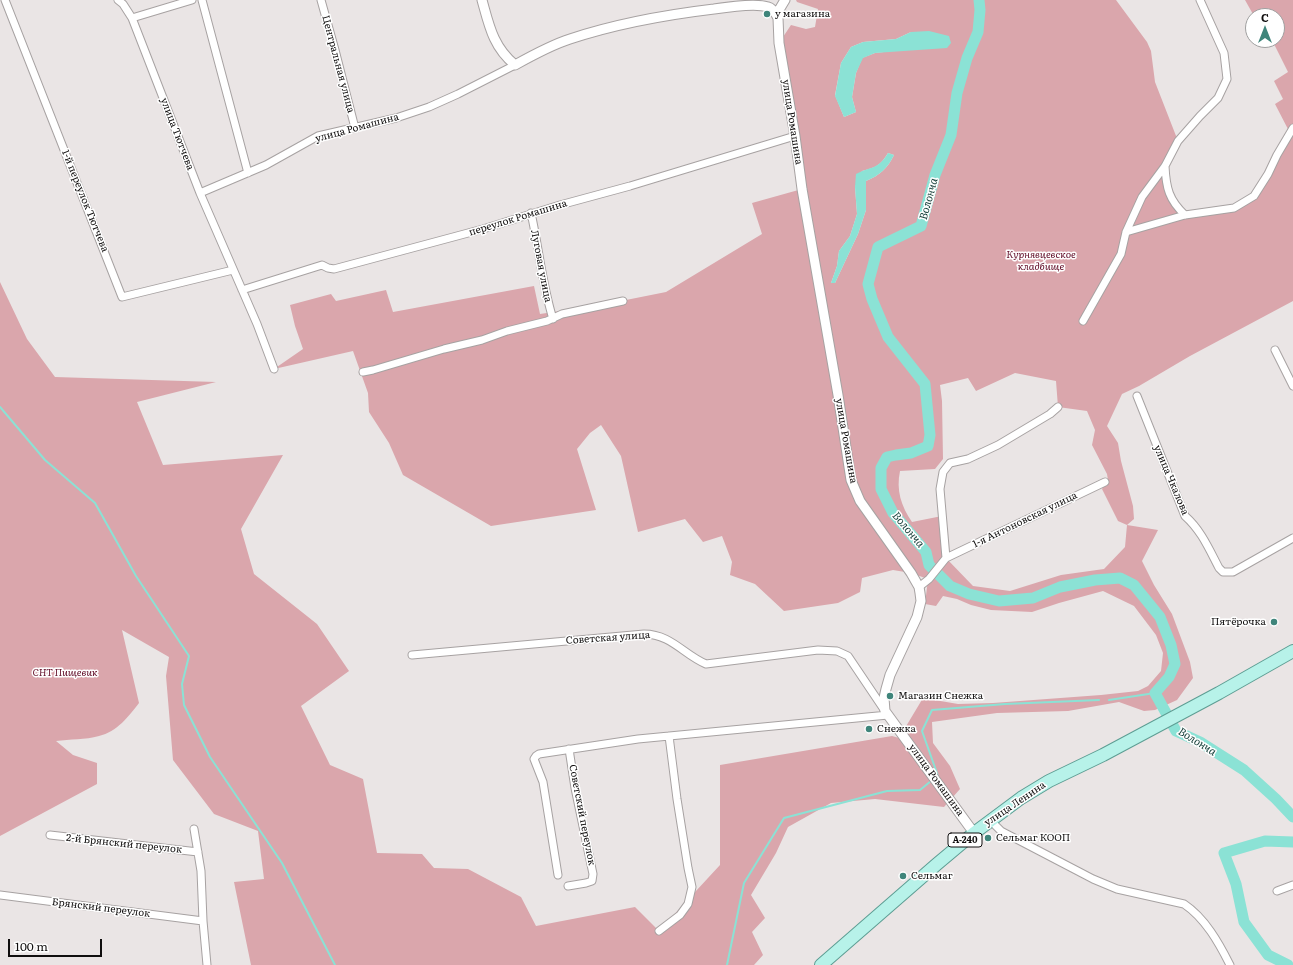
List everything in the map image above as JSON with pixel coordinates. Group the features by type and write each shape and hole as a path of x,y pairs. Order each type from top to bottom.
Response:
{"main road":[{"name":"улица Ленина","path":"821,965 920,878 974,833 990,820 1034,790 1103,755 1293,651"}],"street":[{"name":"1-й переулок Тютчева","path":"5,0 122,297 233,270"},
{"name":"улица Тютчева","path":"118,0 123,4 132,18 200,193 274,369"},
{"path":"132,18 192,0"},
{"path":"202,0 248,173"},
{"name":"Центральная улица","path":"321,0 355,128"},
{"path":"482,0 492,36 499,49 507,59 515,65 552,45 597,30 656,16 732,7 758,6 772,8 778,18"},
{"path":"758,6 775,3 779,0"},
{"name":"улица Ромашина","path":"785,0 779,10 779,43 851,480 860,501 911,573 919,587 921,601 920,608 911,632 890,675 886,689 884,698 887,713 974,833"},
{"path":"1083,321 1121,254 1126,232 1142,197 1165,166 1178,141 1218,98 1227,79 1224,53 1200,0"},
{"name":"улица Ромашина","path":"200,193 266,165 318,136 396,118 429,107 515,65"},
{"path":"1126,232 1185,215 1234,208 1254,196 1293,128"},
{"name":"переулок Ромашина","path":"242,290 322,265 334,269 483,229 531,213 795,136"},
{"path":"1165,166 1166,184 1175,205 1185,215"},
{"name":"Луговая улица","path":"531,213 536,235 540,266 553,319"},
{"path":"363,372 482,340 507,331 547,322 562,314 623,301"},
{"path":"1275,350 1293,386"},
{"name":"улица Чкалова","path":"1137,396 1185,516 1199,532 1219,568 1223,572 1233,572 1293,538"},
{"path":"919,587 935,572 946,558 940,489 943,472 950,463 968,459 998,445 1050,414 1058,407"},
{"name":"1-я Антоновская улица","path":"946,558 1105,482"},
{"name":"Советская улица","path":"412,655 644,634 652,634 663,637 706,664 818,650 837,651 848,656 887,713"},
{"path":"558,875 543,782 534,759 536,756 569,749 638,739 887,713"},
{"path":"659,931 680,915 688,904 692,887 681,827 669,736"},
{"name":"Советский переулок","path":"568,886 592,881 594,874 575,788 569,749"},
{"path":"990,820 1001,832 1093,880 1117,889 1184,904 1191,908 1219,943 1230,965"},
{"path":"194,829 201,871 207,965"},
{"name":"2-й Брянский переулок","path":"50,835 198,852"},
{"path":"1277,891 1293,885"},
{"name":"Брянский переулок","path":"0,895 203,921"}],"green space":[{"path":"796,0 1116,0 1147,42 1151,51 1155,82 1178,141 1165,166 1166,183 1185,215 1218,211 1254,196 1290,133 1275,104 1283,99 1274,81 1288,72 1276,48 1285,48 1285,8 1250,8 1245,0 1293,0 1293,301 1122,394 1107,426 1118,443 1121,461 1133,506 1134,519 1127,525 1158,530 1142,561 1154,585 1172,614 1190,662 1193,678 1177,700 1155,710 1144,711 1119,702 1068,711 997,713 932,722 933,743 950,766 960,789 944,807 875,799 831,803 788,827 776,853 751,895 765,918 752,932 763,955 754,965 251,965 234,882 264,879 258,831 214,814 173,760 166,676 169,657 122,630 139,703 122,723 105,734 88,738 56,741 73,755 97,763 97,784 0,836 0,282 27,339 55,377 216,382 137,402 163,465 283,455 241,529 254,574 317,624 349,671 301,706 330,765 363,779 377,853 422,854 434,868 468,869 521,897 536,926 635,907 659,931 720,865 720,765 892,736 899,738 923,698 958,704 993,703 1138,691 1148,686 1161,671 1163,653 1156,635 1134,606 1103,591 1032,612 991,610 943,596 936,606 925,604 928,579 911,573 893,570 862,578 860,592 838,603 784,611 755,584 730,575 732,562 722,536 703,542 685,519 638,532 621,456 601,425 590,433 577,449 596,510 491,526 403,475 389,443 369,412 368,393 353,351 274,369 303,349 290,305 331,294 336,301 386,290 393,312 534,286 540,314 601,305 666,292 762,234 752,203 802,189 779,43 791,25 806,29 815,27 818,9 797,2","holes":["911,32 892,51 875,53 862,58 856,73 852,97 856,112 844,117 835,95 841,63 851,47 863,42 896,39","888,153 894,155 889,164 883,171 866,181 866,210 858,234 835,283 831,283 837,266 839,251 850,236 857,214 855,187 862,171 871,169 877,165","1015,373 1056,381 1058,407 1087,411 1095,430 1092,445 1107,474 1108,480 1102,489 1118,521 1127,525 1125,547 1104,569 1061,575 1010,591 973,586 946,558 942,516 912,522 900,498 900,471 935,469 943,459 942,401 940,385 968,378 976,391"]}],"shaded area":[{"path":"929,31 949,36 951,43 947,48 875,53 863,58 856,73 852,97 856,112 844,117 835,96 841,63 851,47 863,42 896,39 911,32"},
{"path":"888,153 894,155 886,168 879,174 866,181 866,210 858,234 835,283 831,283 837,266 839,251 850,236 857,214 855,187 856,174 874,167 881,162"}],"waterway":[{"name":"Волонча","path":"979,0 980,10 978,32 967,58 957,93 951,135 935,175 921,226 878,247 868,284 872,299 888,337 925,384 930,435 928,446 911,453 887,457 881,468 881,489 893,513 926,552 929,565 950,586 969,594 999,601 1033,598 1060,587 1095,580 1120,578 1134,585 1160,617 1171,645 1175,664 1169,677 1155,693 1176,731 1200,742 1244,770 1276,799 1293,817"},
{"path":"0,407 45,460 95,503 136,576 189,656 182,684 184,705 210,757 282,863 335,965"},
{"path":"1109,700 1155,693"},
{"path":"938,776 922,731 932,710 1005,704 1099,700"},
{"path":"727,965 744,883 784,818 887,791 920,790 931,781"},
{"name":"Волонча","path":"1288,965 1268,955 1244,922 1236,884 1224,853 1265,841 1293,842"}],"place":[{"name":"у магазина","path":"767,14"},
{"name":"Пятёрочка","path":"1274,622"},
{"name":"Магазин Снежка","path":"890,696"},
{"name":"Снежка","path":"869,729"},
{"name":"Сельмаг КООП","path":"988,838"},
{"name":"Сельмаг","path":"903,876"}],"park label":[{"name":"Курнявцевское кладбище","path":"1041,260"},
{"name":"СНТ Пищевик","path":"65,673"}]}
